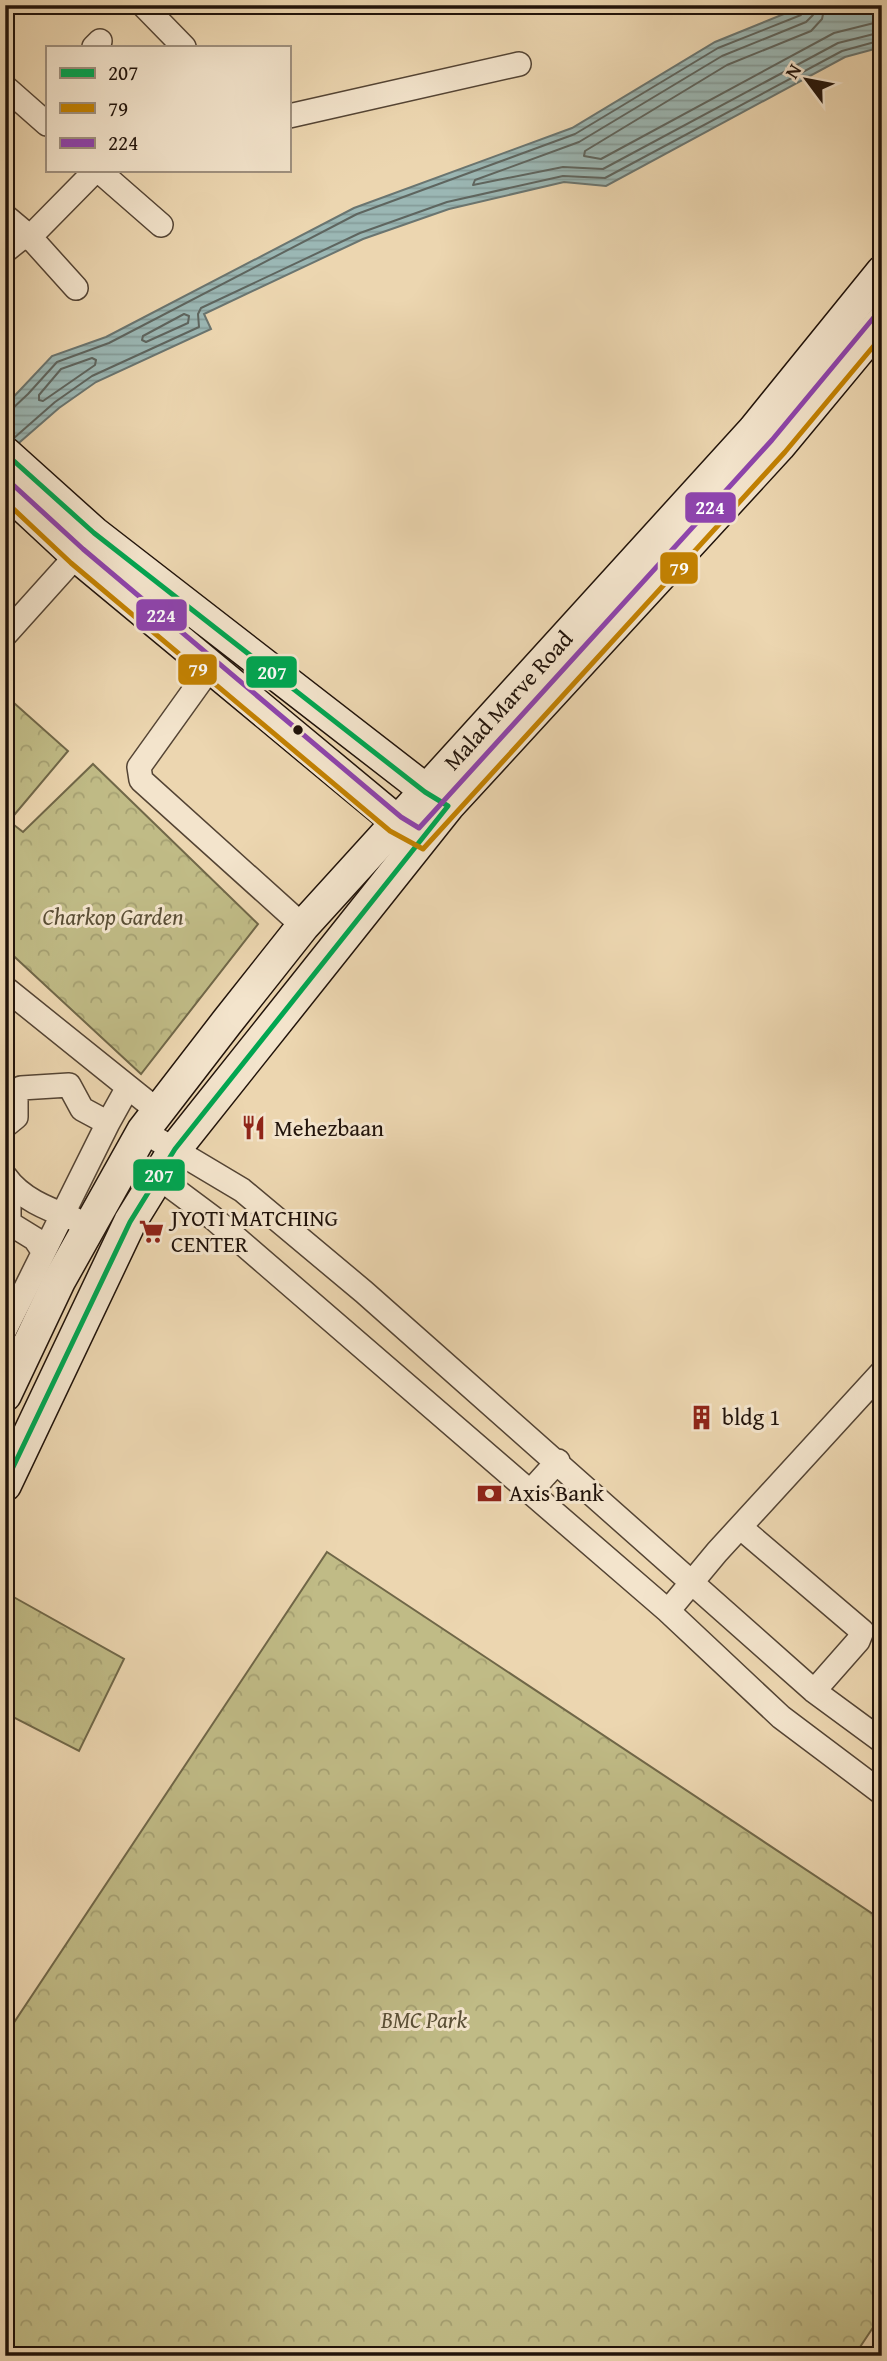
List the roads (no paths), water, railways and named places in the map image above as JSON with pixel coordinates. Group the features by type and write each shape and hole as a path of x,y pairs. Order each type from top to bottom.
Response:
{"main road":[{"name":"Malad Marve Road","path":"5,1485 108,1266 175,1149 408,832 754,430 882,272"},
{"name":"Malad Marve Road","path":"436,799 779,446 882,322"},
{"path":"5,453 85,545 209,668 408,832"},
{"path":"5,489 436,799"},
{"name":"Malad Marve Road","path":"5,1395 59,1281 76,1220 126,1161 151,1121 303,926 408,832"}],"street":[{"path":"143,5 183,46"},
{"path":"290,116 519,64"},
{"path":"5,87 44,113"},
{"path":"5,251 20,239 30,237 95,172"},
{"path":"99,172 161,225"},
{"path":"5,216 30,237 76,288"},
{"path":"5,635 85,545"},
{"path":"209,668 139,767 141,780 303,926"},
{"path":"5,988 128,1087 151,1121 175,1149 242,1190 558,1461 814,1691 882,1741"},
{"path":"5,1126 16,1117 16,1093 21,1088 69,1085 82,1109 108,1123"},
{"path":"5,1330 13,1296 43,1251 76,1220 108,1123 128,1087"},
{"path":"126,1161 158,1177 214,1218 668,1611 781,1717 882,1793"},
{"path":"5,1176 15,1190 76,1220"},
{"path":"5,1204 9,1208 9,1223 35,1239 43,1251"},
{"path":"668,1611 740,1527 882,1372"},
{"path":"530,1492 558,1461"},
{"path":"740,1527 862,1631 858,1641 814,1691"},
{"path":"617,1567 644,1538"}],"water":[{"path":"806,5 882,5 882,47 845,57 606,186 564,182 449,209 363,239 204,314 211,329 96,382 59,408 5,455 5,406 52,356 106,337 354,208 572,128 715,42"}],"place":[{"name":"Mehezbaan","path":"254,1128"},
{"name":"JYOTI MATCHING CENTER","path":"151,1231"},
{"name":"bldg 1","path":"702,1417"},
{"name":"Axis Bank","path":"489,1493"}],"park label":[{"name":"Charkop Garden","path":"113,917"},
{"name":"BMC Park","path":"424,2020"}]}
